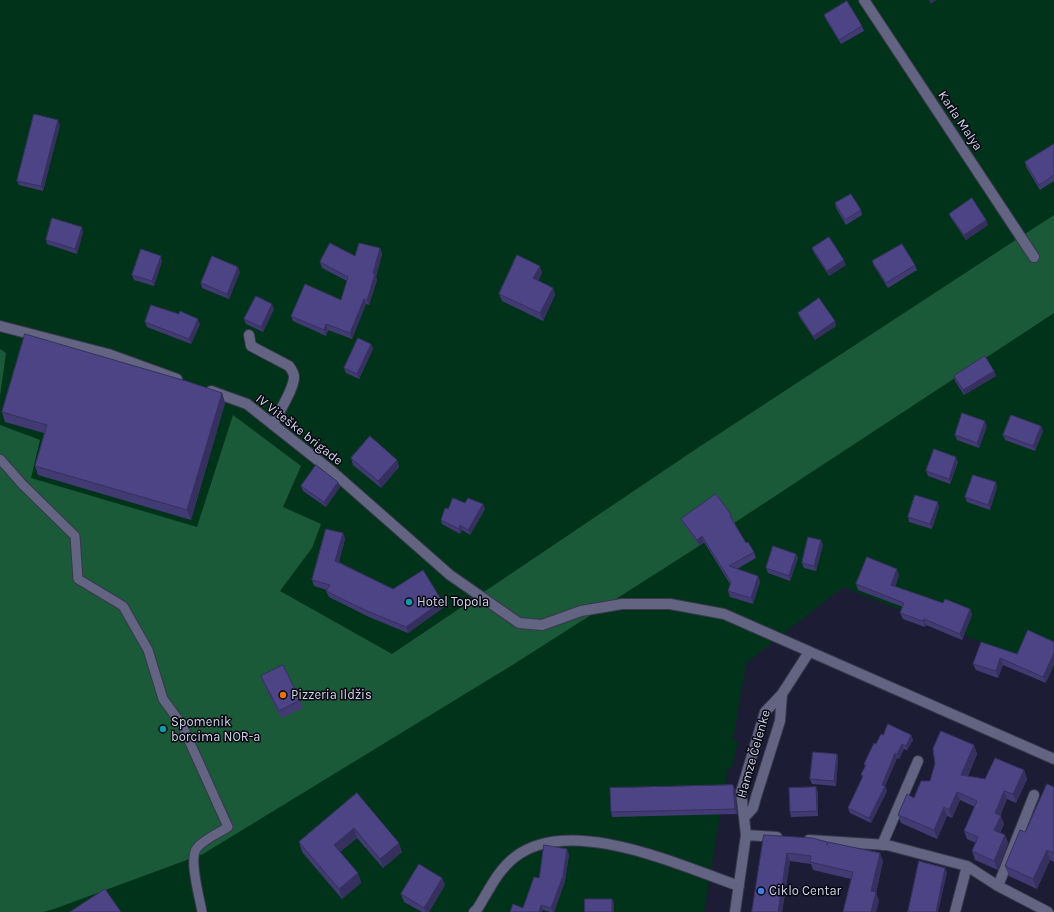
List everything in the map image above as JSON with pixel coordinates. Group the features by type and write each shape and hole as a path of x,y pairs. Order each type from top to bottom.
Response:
{"street":[{"name":"Karla Malya","path":"864,0 1034,257"},
{"path":"0,326 108,354 188,383"},
{"path":"249,335 251,346 289,366 293,371 294,378 292,385 273,425"},
{"name":"IV Viteške brigade","path":"203,388 246,404 334,473 450,575 519,623 542,625 581,611 622,604 670,604 724,614 809,652"},
{"path":"0,459 22,484 75,536 78,579 123,606 148,650 163,699 182,725 199,760 228,827 196,848 193,855 194,870 202,912"},
{"path":"809,652 1054,759"},
{"name":"Hamze Čelenke","path":"735,912 746,835 740,792 765,712 782,694 809,652"},
{"name":"Hamze Čelenke","path":"744,818 752,808 780,721 782,694"},
{"path":"882,845 918,761"},
{"path":"998,886 1034,795"},
{"path":"746,835 882,845 967,866 998,886 1048,912"},
{"path":"474,912 502,869 517,856 538,845 561,840 584,840 629,848 739,886"},
{"path":"955,912 967,866"}],"green space":[{"path":"0,0 1054,0 1054,671 843,587 746,663 733,740 738,741 732,768 728,767 704,912 0,912"},
{"path":"1054,215 1054,313 699,546 514,664 203,854 54,909 43,912 0,912 0,425 40,440 31,478 197,527 233,415 301,466 283,507 321,524 312,548 280,591 392,654 699,447"},
{"path":"0,349 6,353 0,396"}],"building":[{"path":"847,1 862,26 839,40 824,15"},
{"path":"34,114 58,120 41,186 17,181"},
{"path":"1054,144 1054,175 1039,185 1025,162"},
{"path":"851,194 861,210 845,220 835,203"},
{"path":"972,198 986,220 964,235 949,214"},
{"path":"52,218 82,227 75,249 46,240"},
{"path":"829,237 844,260 827,271 812,248"},
{"path":"330,243 355,256 359,243 380,248 373,273 375,274 367,300 364,299 350,333 326,324 324,330 291,316 305,284 341,300 348,277 320,262"},
{"path":"902,244 915,265 886,283 872,261"},
{"path":"141,249 161,256 152,281 132,275"},
{"path":"517,255 540,266 533,278 553,288 540,313 499,294"},
{"path":"212,256 238,267 227,294 201,283"},
{"path":"256,296 272,304 261,327 244,319"},
{"path":"819,298 835,321 813,336 798,313"},
{"path":"151,305 179,314 180,311 198,319 189,339 145,322"},
{"path":"25,334 222,393 187,510 35,466 47,425 2,412"},
{"path":"358,338 371,344 357,374 344,368"},
{"path":"985,356 994,371 963,390 954,376"},
{"path":"962,413 985,421 977,443 955,435"},
{"path":"1011,415 1041,426 1033,446 1003,435"},
{"path":"370,436 397,460 378,481 351,458"},
{"path":"934,449 956,457 949,479 926,471"},
{"path":"316,465 338,482 324,502 301,486"},
{"path":"973,475 996,482 988,505 965,497"},
{"path":"716,494 731,515 730,516 746,543 748,542 754,552 729,566 758,576 751,598 728,591 731,582 702,536 697,540 681,519"},
{"path":"915,495 938,502 930,524 908,517"},
{"path":"453,498 465,503 468,498 483,504 468,530 460,525 459,529 441,520 445,508 448,509"},
{"path":"326,529 343,533 335,561 393,589 423,570 442,601 406,627 367,611 326,591 330,585 312,580"},
{"path":"808,537 821,540 814,566 802,563"},
{"path":"773,546 796,554 789,576 766,568"},
{"path":"867,557 897,569 891,585 943,603 945,599 970,609 960,634 924,619 923,621 900,613 904,603 856,584"},
{"path":"1028,630 1054,642 1054,653 1043,677 1000,658 996,671 973,664 981,642 1017,654"},
{"name":"Pizzeria Ildžis","path":"283,665 300,700 279,711 261,676"},
{"path":"888,724 911,735 906,746 902,744 897,754 895,753 882,785 885,786 869,818 848,808 863,776 861,774 866,765 864,764 874,743 876,744 881,734 883,735"},
{"path":"941,731 974,745 961,775 985,779 995,758 1024,770 1013,794 1004,791 995,813 1001,816 994,830 1005,835 994,861 972,851 978,837 964,831 977,801 957,792 949,810 944,807 934,830 898,815 907,794 914,798 921,781 930,781 935,764 933,749"},
{"path":"813,752 837,754 834,781 810,779"},
{"path":"1047,784 1054,787 1054,851 1053,853 1047,850 1033,879 1005,866 1020,830 1025,832"},
{"path":"733,785 735,809 611,812 610,788"},
{"path":"816,787 817,811 790,812 789,788"},
{"path":"357,793 399,843 380,859 354,828 334,845 358,873 339,889 299,842"},
{"path":"764,835 812,838 827,842 827,845 828,842 880,853 871,891 876,892 871,912 843,912 853,872 810,862 811,856 787,853 778,912 752,912"},
{"path":"544,845 567,849 563,876 551,908 541,905 539,912 510,912 513,904 523,908 534,877 539,878"},
{"path":"919,861 945,868 936,912 908,912"},
{"path":"419,864 442,878 424,908 401,894"},
{"path":"105,889 121,912 70,912"},
{"path":"585,899 612,899 612,912 585,912"}],"place":[{"name":"Hotel Topola","path":"409,602"},
{"name":"Pizzeria Ildžis","path":"283,695"},
{"name":"Spomenik borcima NOR-a","path":"163,729"},
{"name":"Ciklo Centar","path":"761,891"}]}
